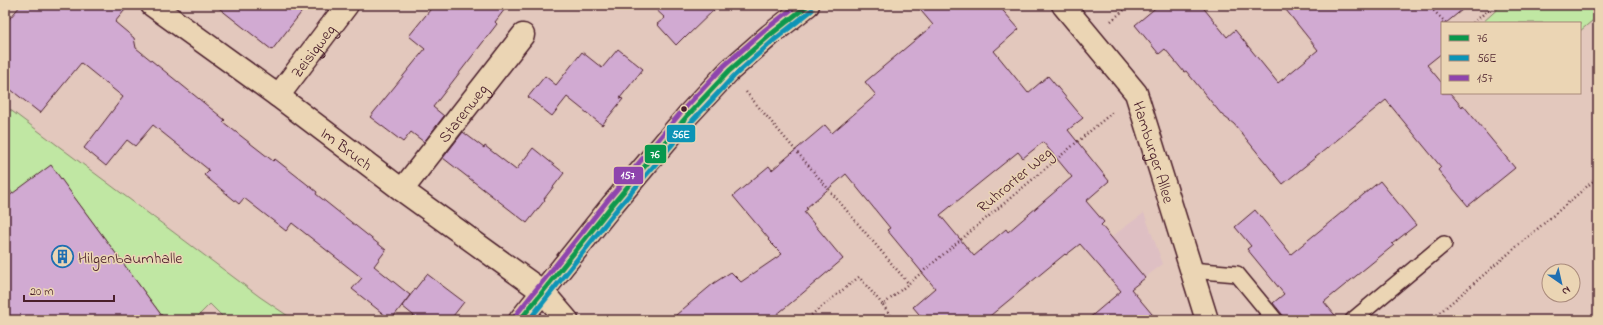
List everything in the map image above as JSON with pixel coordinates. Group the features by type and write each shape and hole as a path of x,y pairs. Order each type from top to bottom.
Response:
{"street":[{"name":"Im Bruch","path":"152,5 278,96 402,190 543,292 567,320"},
{"name":"Zeisigweg","path":"278,96 347,5"},
{"path":"520,320 613,204 688,115 729,71 770,35 808,5"},
{"name":"Hamburger Allee","path":"1063,5 1136,93 1207,320"},
{"name":"Starenweg","path":"402,190 523,35"}],"lane":[{"path":"1353,320 1444,244"},
{"path":"1191,270 1237,274 1275,320"}],"path":[{"path":"1428,5 1445,22"},
{"path":"1474,22 1494,5"},
{"path":"729,71 909,284"},
{"name":"Ruhrorter Weg","path":"883,305 1136,93"},
{"path":"1431,320 1598,177"},
{"path":"806,320 859,276 894,320"}],"shaded area":[{"path":"1144,213 1163,264 1123,294 1092,251"}],"green space":[{"path":"1502,5 1598,5 1598,16 1581,30 1581,22 1483,22"},
{"path":"5,106 260,297 294,320 226,320 210,304 194,320 165,320 51,166 13,194 5,183"}],"building":[{"path":"21,5 129,5 115,22 134,38 136,48 225,120 223,122 273,161 275,159 386,250 374,266 410,295 391,320 352,289 362,278 292,223 286,231 244,198 239,204 204,175 209,170 153,125 135,146 127,140 106,166 84,148 123,97 81,63 40,113 5,85 5,24"},
{"path":"215,5 307,5 272,50"},
{"path":"434,5 508,5 495,22 497,24 433,107 444,116 424,142 411,132 403,142 370,117 425,49 409,36"},
{"path":"651,5 719,5 676,45 657,24 665,18"},
{"path":"916,5 998,5 1019,29 994,51 1028,93 1048,76 1083,118 1068,130 1109,181 1086,201 1104,222 1101,225 1145,278 1131,289 1157,320 1087,320 1121,291 1080,244 1066,255 1065,254 985,320 924,320 913,307 935,288 887,230 890,228 846,174 806,208 808,209 804,212 843,259 797,298 770,320 670,320 714,283 731,272 741,282 782,254 768,240 769,239 733,196 769,166 772,170 825,125 832,133 876,95 865,82 933,25","holes":["1043,142 1072,177 1008,232 1006,229 974,256 940,215 1018,152 1023,158"]},
{"path":"1159,5 1201,5 1227,37 1235,30 1278,83 1318,50 1282,5 1468,5 1447,22 1441,22 1441,54 1427,65 1441,82 1441,94 1451,94 1462,107 1463,105 1515,168 1468,206 1438,170 1441,167 1386,100 1283,184 1234,124 1222,115 1186,71 1184,72 1165,49 1159,54 1135,25"},
{"path":"618,49 643,69 620,98 623,99 602,125 567,97 552,116 528,97 545,76 556,85 582,52 602,68"},
{"path":"463,132 484,148 485,146 516,170 533,148 564,173 527,223 443,158"},
{"name":"Hilgenbaumhalle","path":"51,165 165,320 5,320 5,199"},
{"path":"1380,181 1416,225 1392,244 1394,245 1324,302 1339,320 1284,320 1282,314 1273,303 1284,294 1247,249 1251,246 1235,227 1255,210 1291,254"},
{"path":"427,274 464,302 450,320 419,320 402,306"},
{"path":"1259,314 1263,320 1252,320"}],"transit line":[{"name":"157","path":"515,316 608,200 683,110 724,66 765,30 797,5"},
{"name":"76","path":"520,320 613,204 688,115 729,71 770,35 808,5"},
{"name":"56E","path":"529,320 618,208 693,120 734,76 774,40 812,10"}],"place":[{"name":"Hilgenbaumhalle","path":"62,257"}]}
